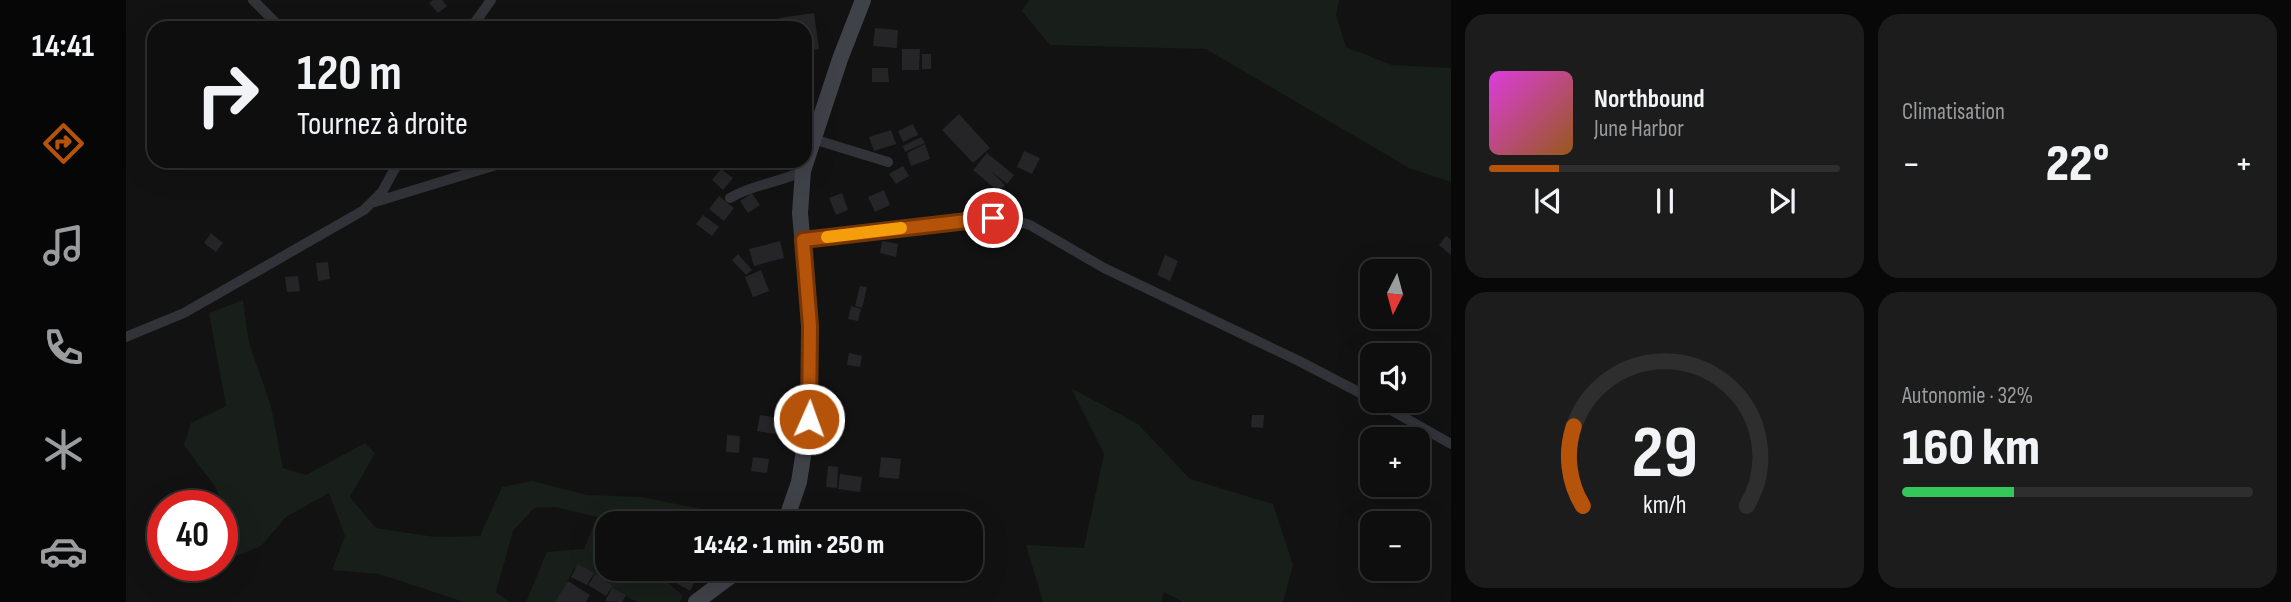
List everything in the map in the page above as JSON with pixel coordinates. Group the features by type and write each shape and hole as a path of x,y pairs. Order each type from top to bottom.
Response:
{"street":[{"path":"253,0 274,21"},
{"path":"476,21 491,0"},
{"path":"812,142 863,0"},
{"path":"812,118 821,115"},
{"path":"813,139 888,162"},
{"path":"374,202 396,168"},
{"path":"126,337 184,313 374,202 486,168"},
{"path":"790,511 798,489 809,419 810,326 800,200 804,168"},
{"path":"730,198 744,189 785,180 803,171"},
{"path":"803,240 971,220 1013,220 1030,225 1104,268 1360,393"},
{"path":"1396,413 1451,444"},
{"path":"696,602 724,581"}],"shaded area":[{"path":"1029,0 1339,0 1336,15 1346,47 1392,65 1451,68 1451,182 1409,168 1206,49 1050,45 1022,11"},
{"path":"243,300 249,343 271,406 283,468 306,475 365,443 375,453 350,497 376,528 435,537 480,536 502,487 532,481 587,495 641,497 702,511 595,511 595,517 555,507 534,508 513,531 496,592 509,602 464,602 379,574 332,570 345,536 329,493 286,517 261,546 238,555 238,490 217,490 184,445 191,423 226,406 209,313"},
{"path":"1071,388 1138,424 1190,479 1273,504 1293,565 1283,602 1183,602 1164,592 1161,602 1043,602 1026,545 1084,548 1104,454"},
{"path":"595,522 595,579 574,568 557,602 526,602 547,552 584,549"},
{"path":"598,581 665,581 683,595 680,602 637,602"}],"building":[{"path":"442,0 447,6 438,13 429,3"},
{"path":"814,13 819,49 812,50 812,21 779,21 779,18"},
{"path":"875,28 898,30 897,48 873,46"},
{"path":"902,49 920,49 919,70 902,70"},
{"path":"922,54 931,54 931,69 922,69"},
{"path":"872,68 888,68 889,82 872,82"},
{"path":"959,114 990,148 973,163 942,130"},
{"path":"913,124 918,135 903,142 898,131"},
{"path":"891,130 896,144 874,151 869,137"},
{"path":"921,137 925,143 905,152 903,146"},
{"path":"925,144 930,159 911,166 907,153"},
{"path":"1024,151 1040,158 1032,174 1017,167"},
{"path":"987,153 1014,175 1007,184 991,171 1005,185 999,192 973,170"},
{"path":"903,166 909,176 896,184 889,174"},
{"path":"721,169 733,178 723,190 712,180"},
{"path":"884,190 890,205 875,212 868,197"},
{"path":"752,193 760,205 748,213 740,201"},
{"path":"842,193 848,210 836,215 829,198"},
{"path":"719,196 734,208 724,221 709,209"},
{"path":"703,215 719,227 712,236 696,224"},
{"path":"211,233 223,243 216,252 204,243"},
{"path":"1446,236 1451,240 1451,255 1439,245"},
{"path":"780,241 784,258 754,266 749,249"},
{"path":"882,241 898,244 896,257 880,253"},
{"path":"738,254 752,270 746,275 732,260"},
{"path":"1165,255 1178,261 1170,281 1157,275"},
{"path":"328,262 330,279 318,281 316,263"},
{"path":"761,270 769,291 753,297 745,277"},
{"path":"298,276 300,291 287,292 285,277"},
{"path":"860,286 867,287 862,308 855,306"},
{"path":"851,306 861,309 858,321 848,319"},
{"path":"849,353 862,356 860,367 847,365"},
{"path":"760,415 778,418 775,434 757,431"},
{"path":"1252,415 1264,415 1263,428 1251,427"},
{"path":"727,435 740,436 739,453 726,452"},
{"path":"753,457 769,459 767,473 751,471"},
{"path":"881,457 901,459 899,479 879,477"},
{"path":"828,466 838,467 837,488 826,487"},
{"path":"840,474 862,477 860,492 838,489"},
{"path":"578,564 594,573 587,585 571,577"},
{"path":"595,575 595,581 606,581 613,586 606,596 588,585"},
{"path":"568,581 590,595 586,602 555,602"},
{"path":"677,581 695,581 690,591 676,583"},
{"path":"612,588 626,595 622,602 605,601"}],"slow traffic":[{"path":"827,237 901,228"}],"route":[{"path":"809,419 810,326 803,240 993,218"}]}
